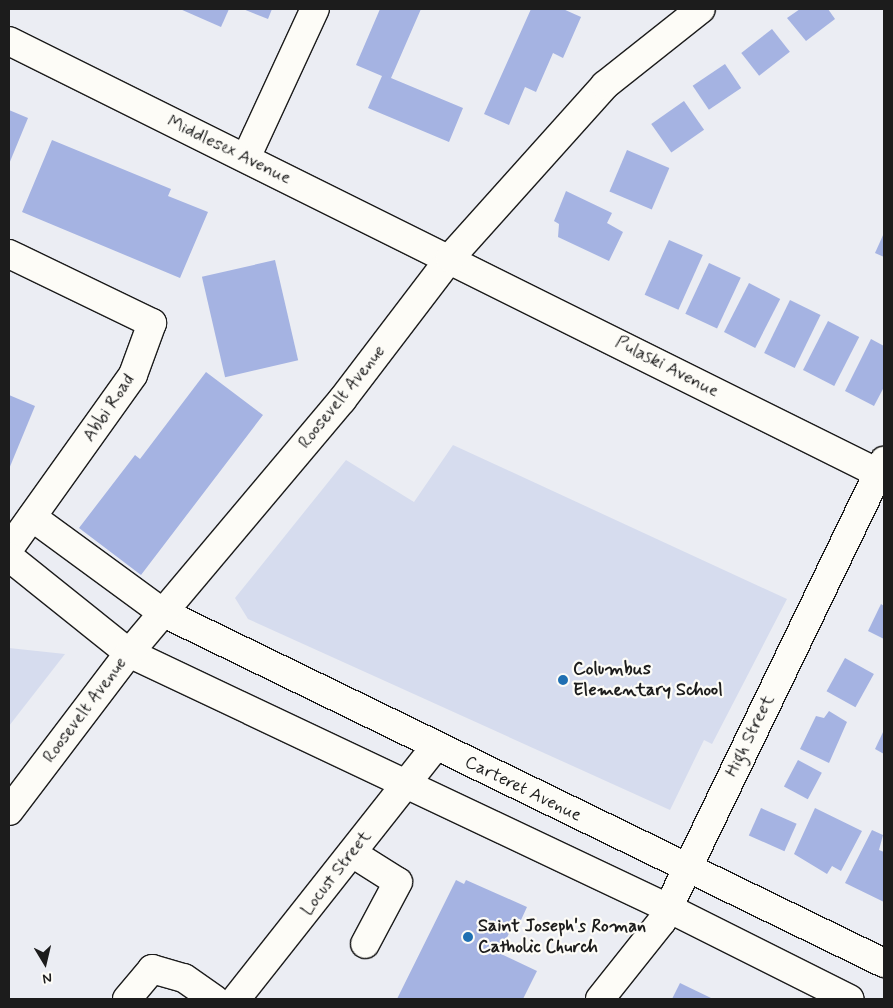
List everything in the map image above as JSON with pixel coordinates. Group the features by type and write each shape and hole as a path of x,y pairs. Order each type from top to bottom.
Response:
{"street":[{"path":"246,158 315,9"},
{"name":"Roosevelt Avenue","path":"9,811 128,653 342,400 450,258 605,85 701,9"},
{"name":"Middlesex Avenue","path":"9,41 450,258"},
{"name":"Abbi Road","path":"9,254 152,323 134,375 9,549"},
{"name":"Pulaski Avenue","path":"450,258 882,470"},
{"name":"High Street","path":"600,999 662,921 686,868 882,470"},
{"path":"32,517 162,612"},
{"path":"9,557 128,653 668,908 850,999"},
{"name":"Carteret Avenue","path":"162,612 435,747 884,963"},
{"name":"Locust Street","path":"236,999 435,747"},
{"path":"352,853 398,882 365,944"},
{"path":"127,999 152,969 184,978 214,999"}],"shaded area":[{"name":"Columbus Elementary School","path":"453,445 787,599 712,744 704,740 670,810 248,619 235,598 346,460 414,502"},
{"path":"9,648 65,654 9,726"}],"building":[{"path":"180,9 229,9 221,27"},
{"path":"243,9 272,9 268,19"},
{"path":"380,9 421,9 391,78 463,108 449,142 368,108 382,76 356,65"},
{"path":"531,9 563,9 581,17 563,58 553,53 536,92 525,87 509,125 484,114"},
{"path":"800,9 828,9 835,19 806,41 787,18"},
{"path":"772,29 790,52 759,76 741,53"},
{"path":"725,64 741,88 709,110 693,86"},
{"path":"684,101 704,130 671,153 651,124"},
{"path":"9,110 28,118 9,164"},
{"path":"52,140 171,189 168,196 208,212 180,278 22,212"},
{"path":"627,150 669,168 652,209 609,191"},
{"path":"566,191 612,213 607,223 623,232 609,261 558,237 559,224 554,221"},
{"path":"884,233 884,257 875,253"},
{"path":"669,240 703,255 678,310 645,295"},
{"path":"275,260 298,360 225,377 202,277"},
{"path":"709,263 741,278 717,329 685,314"},
{"path":"749,283 780,299 755,348 724,332"},
{"path":"790,300 821,315 795,368 764,353"},
{"path":"828,321 859,337 834,386 803,370"},
{"path":"871,339 884,346 884,387 874,406 845,391"},
{"path":"206,372 263,415 141,575 79,528 135,455 140,459"},
{"path":"9,395 35,406 9,469"},
{"path":"881,604 884,606 884,639 868,631"},
{"path":"845,658 874,674 855,707 827,691"},
{"path":"829,711 847,722 829,763 800,749 816,716 824,718"},
{"path":"884,730 884,754 875,749"},
{"path":"798,760 822,773 808,799 784,786"},
{"path":"761,808 797,824 784,851 749,835"},
{"path":"815,808 862,831 841,871 832,866 827,874 794,854"},
{"path":"872,830 883,835 879,850 884,852 884,902 845,883"},
{"name":"Saint Joseph's Roman Catholic Church","path":"456,880 464,884 466,880 527,907 521,920 517,918 499,953 537,971 523,999 397,999"},
{"path":"680,983 711,998 672,999"}],"place":[{"name":"Columbus Elementary School","path":"563,680"},
{"name":"Saint Joseph's Roman Catholic Church","path":"468,937"}]}
